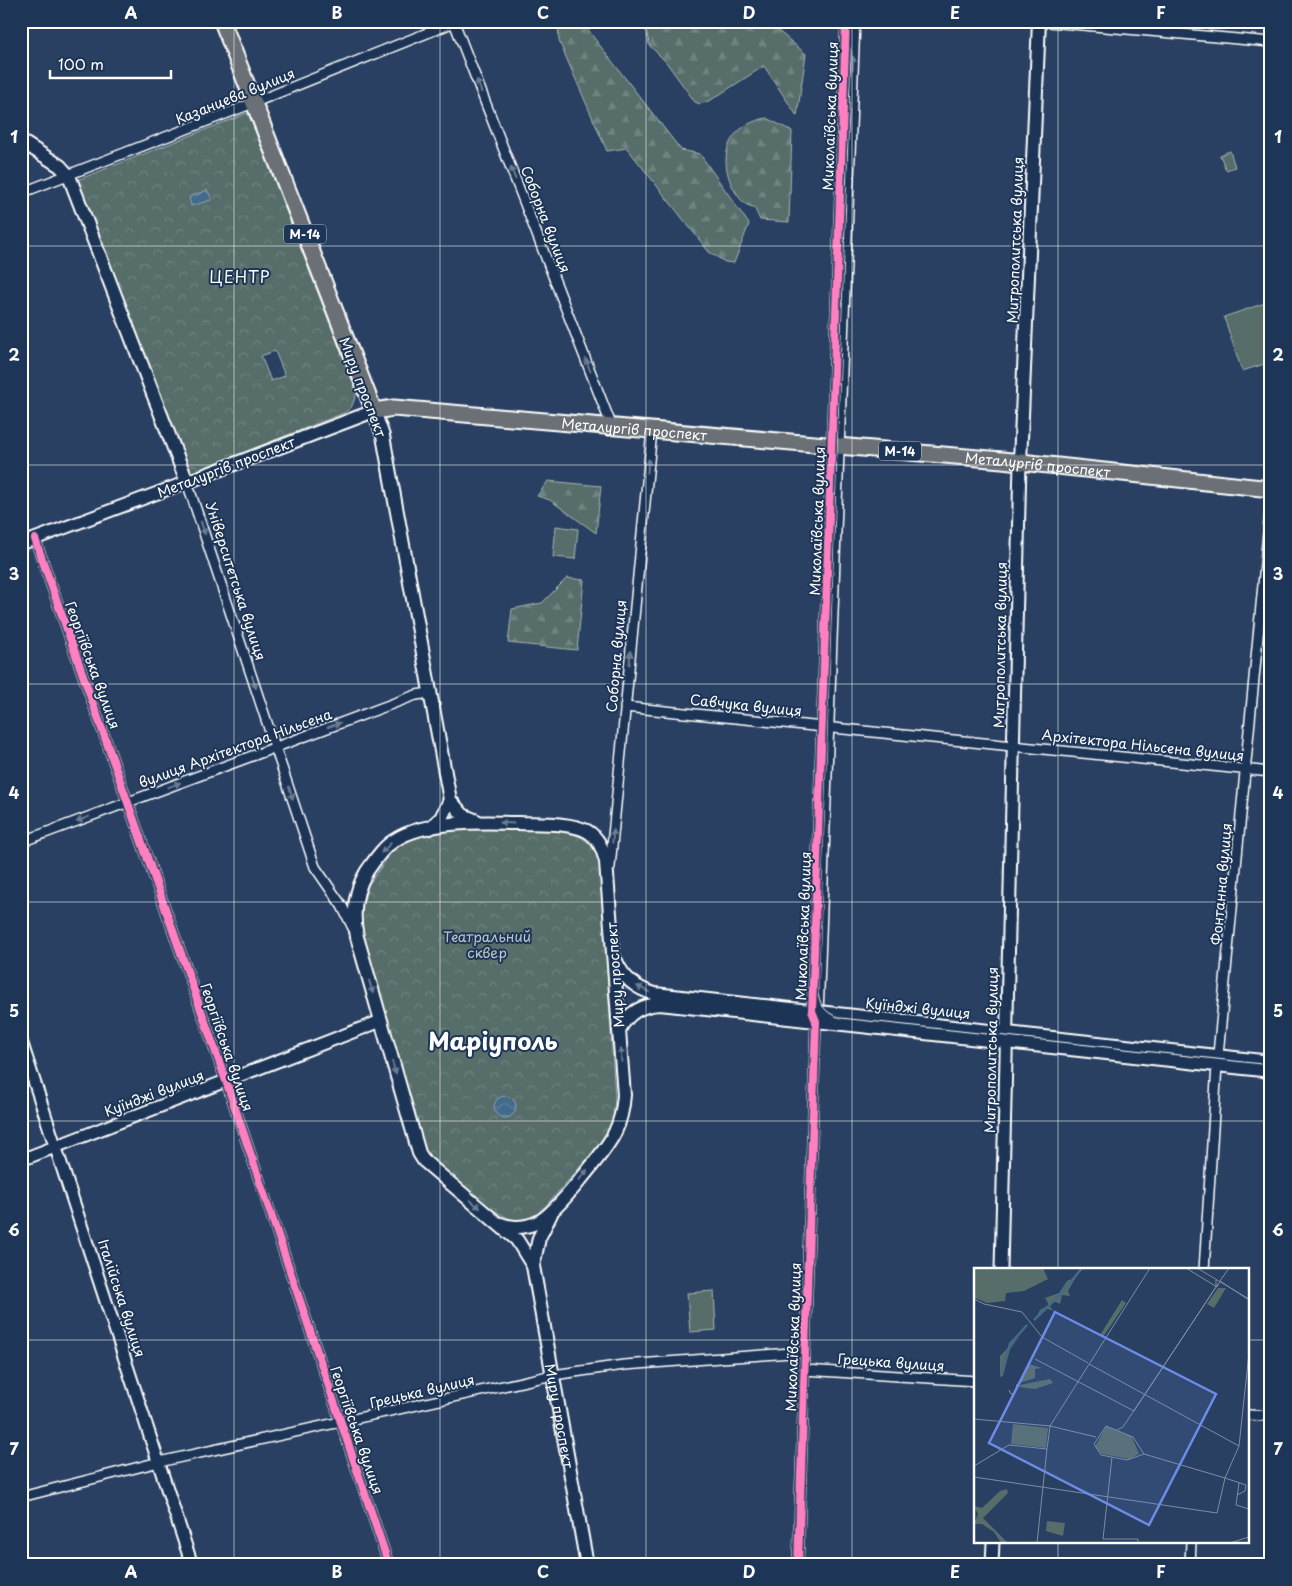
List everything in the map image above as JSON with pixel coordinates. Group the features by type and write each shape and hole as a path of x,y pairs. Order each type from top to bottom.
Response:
{"highway":[{"name":"Миру проспект","path":"222,21 374,411"},
{"name":"Металургів проспект","path":"374,411 394,408 652,430 1020,462 1271,488"}],"main road":[{"name":"Митрополитська вулиця","path":"1020,462 1038,21"},
{"path":"21,141 60,166 69,176"},
{"name":"Університетська вулиця","path":"69,176 187,482"},
{"name":"Металургів проспект","path":"187,482 374,411"},
{"name":"Миру проспект","path":"374,411 383,436 450,800"},
{"path":"430,828 441,818 450,800 463,815 477,821"},
{"name":"Миру проспект","path":"533,1266 539,1238 552,1213 610,1141 620,1119 624,1095 606,862 601,845 586,831 555,825 477,821 430,828 395,839 370,867 360,884 354,904 354,925 419,1153 424,1161 498,1223 522,1247 533,1266 587,1565"},
{"name":"Куїнджі вулиця","path":"613,952 618,966 627,978 648,992 816,1015 1218,1061 1271,1071"},
{"name":"Куїнджі вулиця","path":"619,1030 628,1017 636,1010 660,1004 816,1015"},
{"name":"Куїнджі вулиця","path":"1218,1061 1271,1062"},
{"name":"Миру проспект","path":"498,1223 511,1228 526,1226 538,1222 552,1213"}],"street":[{"name":"Миколаївська вулиця","path":"798,1565 839,330 846,21"},
{"name":"Миколаївська вулиця","path":"839,330 855,21"},
{"path":"1038,21 1271,42"},
{"name":"Казанцева вулиця","path":"21,193 253,104 456,22"},
{"name":"Соборна вулиця","path":"456,22 612,427"},
{"name":"Соборна вулиця","path":"608,884 652,430"},
{"name":"Митрополитська вулиця","path":"1001,1268 1020,462"},
{"name":"Металургів проспект","path":"21,544 187,482"},
{"name":"Університетська вулиця","path":"187,482 315,867 342,906 357,937"},
{"name":"Фонтанна вулиця","path":"1204,1268 1218,1061 1271,501"},
{"name":"Георгіївська вулиця","path":"35,539 226,1081 389,1565"},
{"name":"вулиця Архітектора Нільсена","path":"21,842 416,695 430,693"},
{"name":"Савчука вулиця","path":"625,707 1013,746"},
{"name":"Архітектора Нільсена вулиця","path":"1013,746 1271,772"},
{"name":"Куїнджі вулиця","path":"21,1160 381,1021"},
{"name":"Італійська вулиця","path":"21,1041 192,1565"},
{"name":"Грецька вулиця","path":"21,1497 159,1462 553,1375 624,1365 805,1352"},
{"name":"Грецька вулиця","path":"805,1370 974,1382"},
{"path":"1250,1415 1271,1416"},
{"path":"992,1565 993,1544"},
{"path":"1190,1565 1191,1544"}],"green space":[{"path":"558,21 588,21 587,28 594,38 681,150 700,154 749,224 734,263 725,262 709,252 627,148 607,151 559,41"},
{"path":"606,21 776,21 776,29 806,54 797,116 764,66 711,100 700,104 695,102 666,62 649,45 647,33 642,25 618,25"},
{"path":"248,113 357,393 351,408 344,413 190,473 77,180","holes":["275,351 285,376 271,381 261,356"]},
{"path":"766,118 792,131 789,222 760,220 754,207 746,204 736,193 730,181 727,168 728,146 734,137 742,128 752,122"},
{"path":"1230,151 1235,167 1226,170 1220,155"},
{"path":"1271,301 1271,362 1242,371 1224,317"},
{"path":"548,481 601,486 596,533 550,500 537,496"},
{"path":"556,526 578,529 575,559 553,557"},
{"path":"567,578 584,580 577,650 508,643 512,609 542,603"},
{"name":"Театральний сквер","path":"479,826 564,831 572,834 585,840 594,850 601,872 615,1098 613,1120 605,1139 543,1209 522,1221 510,1219 486,1205 460,1185 423,1148 361,925 362,905 369,884 395,847 421,835"},
{"path":"714,1291 716,1330 690,1332 687,1293"}],"water":[{"path":"207,190 211,200 191,206 189,197"},
{"path":"505,1096 513,1099 516,1107 513,1115 505,1118 497,1115 494,1107 497,1099"}],"tram line":[{"path":"847,30 851,52 818,994 821,1003 828,1012 841,1018 1271,1065"}],"cycle path":[{"path":"798,1565 816,1021 812,1011 846,21"},
{"path":"35,539 226,1081 389,1565"}],"district":[{"name":"ЦЕНТР","path":"240,276"},
{"name":"Маріуполь","path":"493,1040"}]}
